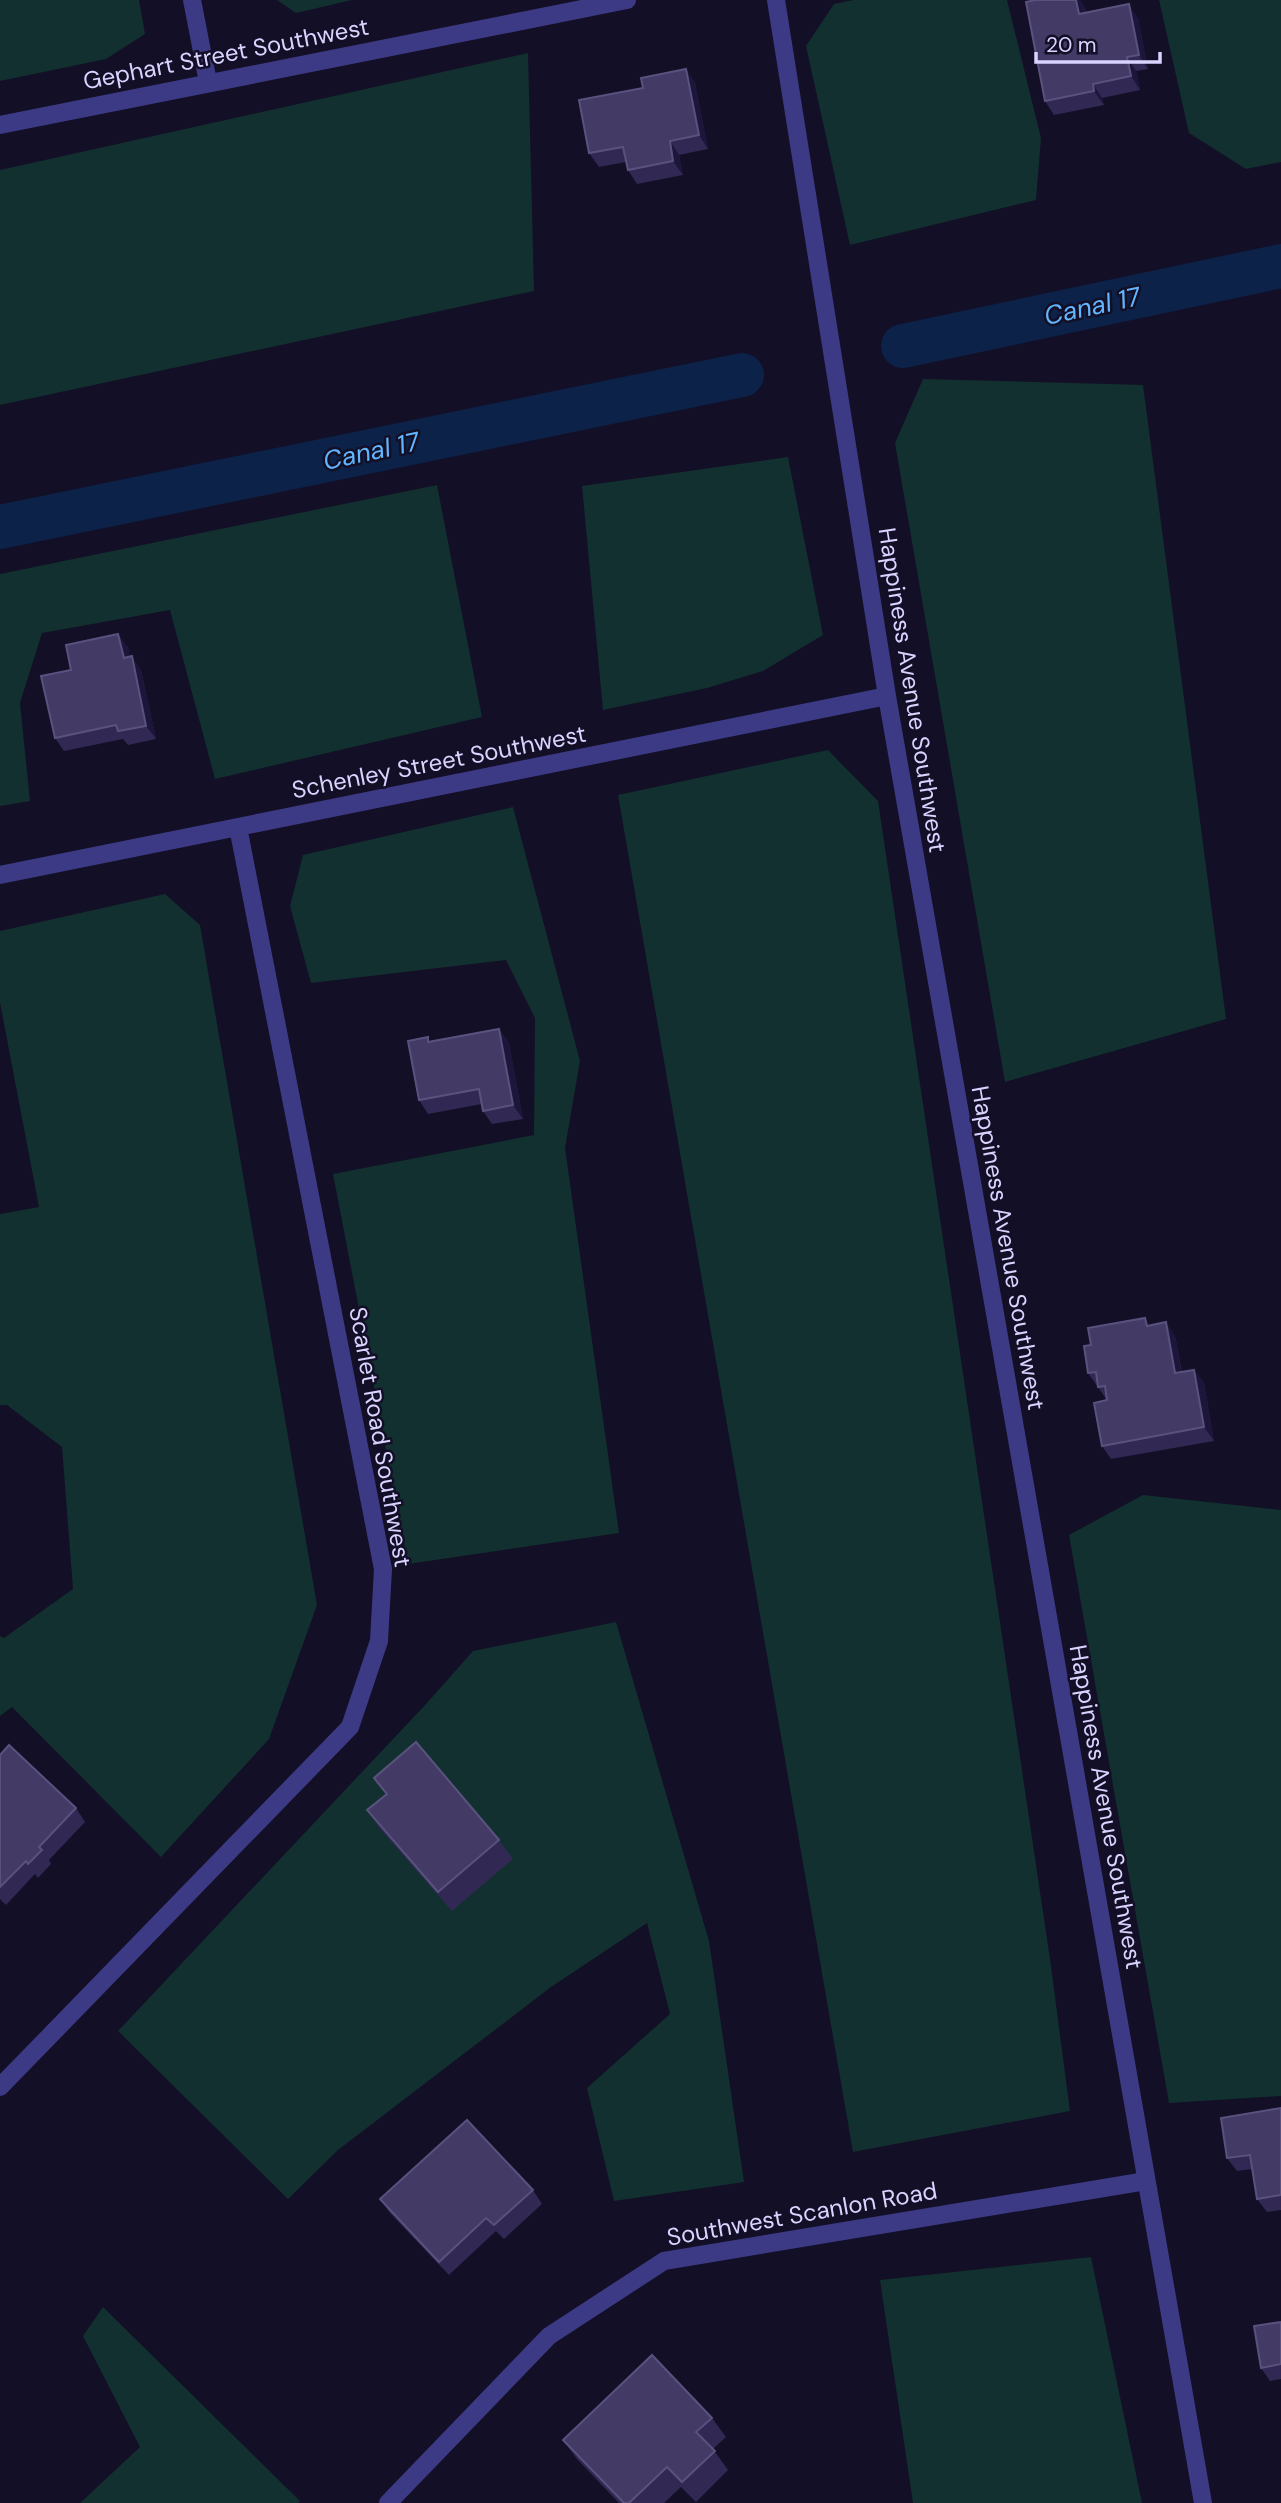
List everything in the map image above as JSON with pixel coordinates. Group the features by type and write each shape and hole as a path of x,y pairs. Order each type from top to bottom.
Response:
{"street":[{"path":"192,0 208,82"},
{"name":"Gephart Street Southwest","path":"0,125 627,0"},
{"name":"Happiness Avenue Southwest","path":"776,0 887,696 1202,2503"},
{"name":"Schenley Street Southwest","path":"0,875 887,696"},
{"name":"Scarlet Road Southwest","path":"0,2087 350,1727 379,1641 383,1569 238,827"},
{"name":"Southwest Scanlon Road","path":"388,2503 549,2336 664,2261 1146,2181"}],"green space":[{"path":"0,0 139,0 145,34 106,59 0,81"},
{"path":"277,0 352,0 296,13"},
{"path":"853,0 1007,0 1041,138 1036,200 850,245 806,46 834,4"},
{"path":"1159,0 1281,0 1281,162 1246,169 1189,133"},
{"path":"528,53 534,291 0,405 0,170"},
{"path":"923,379 1143,385 1226,1019 1005,1082 895,443"},
{"path":"788,457 823,635 763,671 707,688 603,710 582,486"},
{"path":"437,485 482,717 215,779 170,610 42,633 20,703 30,801 0,806 0,574"},
{"path":"828,750 878,801 1050,1959 1070,2111 853,2152 618,795"},
{"path":"513,807 580,1061 565,1148 619,1533 408,1564 333,1174 534,1135 535,1018 506,960 311,983 290,906 303,855"},
{"path":"165,894 200,925 317,1605 269,1739 161,1857 12,1707 0,1716 0,1636 4,1638 73,1589 62,1447 7,1405 0,1405 0,1214 39,1207 0,1003 0,931"},
{"path":"1143,1495 1281,1510 1281,2096 1169,2103 1069,1535"},
{"path":"616,1622 709,1941 744,2182 614,2201 587,2088 670,2014 647,1923 551,1987 338,2150 288,2199 118,2031 473,1651"},
{"path":"1091,2257 1142,2503 913,2503 880,2280"},
{"path":"103,2307 300,2501 80,2503 140,2447 83,2336"}],"building":[{"path":"1076,0 1079,14 1129,4 1139,55 1127,57 1131,76 1093,84 1094,91 1045,101 1026,2"},
{"path":"686,69 699,135 670,141 673,161 628,170 623,147 589,153 579,100 643,88 641,78"},
{"path":"118,634 124,658 132,656 146,726 118,731 116,725 55,738 41,676 71,670 66,645"},
{"path":"499,1029 513,1105 483,1111 479,1089 419,1100 408,1041 428,1037 428,1042"},
{"path":"1145,1318 1147,1326 1166,1322 1175,1373 1194,1370 1204,1427 1102,1446 1094,1403 1107,1400 1105,1386 1098,1387 1096,1372 1088,1373 1084,1346 1091,1345 1088,1328"},
{"path":"416,1742 499,1840 438,1892 367,1810 387,1794 374,1778"},
{"path":"9,1745 76,1808 39,1847 42,1850 28,1864 26,1861 0,1887 0,1755"},
{"path":"1281,2108 1281,2195 1257,2199 1250,2155 1227,2158 1221,2118"},
{"path":"467,2120 533,2190 494,2225 486,2218 439,2262 380,2199"},
{"path":"1281,2322 1281,2364 1261,2368 1254,2326"},
{"path":"652,2355 712,2418 696,2432 715,2451 682,2482 667,2467 629,2503 624,2503 563,2440"}],"waterway":[{"name":"Canal 17","path":"903,346 1281,266"},
{"name":"Canal 17","path":"0,527 742,375"}]}
